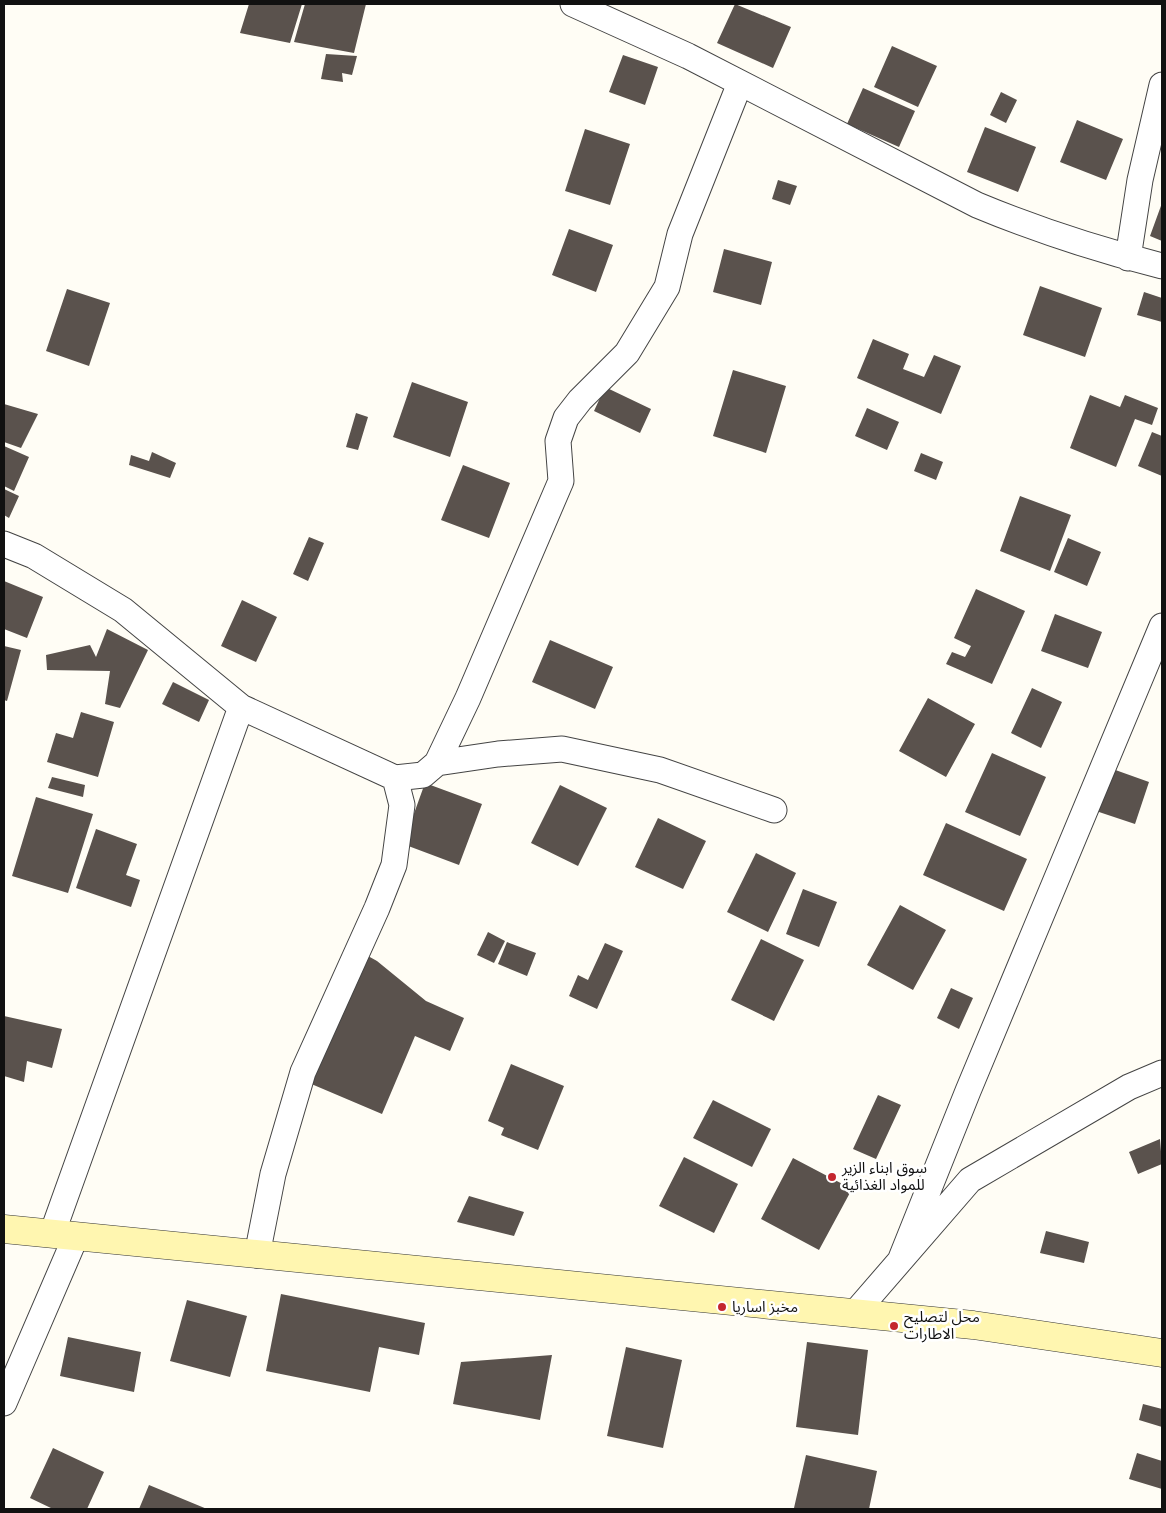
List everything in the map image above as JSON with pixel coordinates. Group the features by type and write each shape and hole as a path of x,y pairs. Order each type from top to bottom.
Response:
{"main road":[{"path":"4,1229 1043,1334 1162,1353"}],"street":[{"path":"573,4 631,29 740,83 977,205 1026,226 1128,258 1162,266"},
{"path":"438,763 468,698 561,481 558,441 566,418 580,400 627,353 667,287 680,234 740,83"},
{"path":"1128,258 1140,180 1162,85"},
{"path":"4,544 34,556 123,610 241,707 395,778 423,774 438,763 498,754 562,749 660,770 774,810"},
{"path":"900,1261 968,1091 1162,626"},
{"path":"4,1403 64,1235 241,707"},
{"path":"257,1255 274,1174 303,1072 377,908 394,865 402,805 395,778"},
{"path":"854,1314 970,1180 1129,1087 1162,1073"}],"building":[{"path":"249,4 302,4 290,43 240,33"},
{"path":"305,4 366,4 354,53 294,42"},
{"path":"735,4 791,27 773,68 717,43"},
{"path":"892,46 937,66 918,107 874,87"},
{"path":"326,54 357,56 352,75 342,73 343,82 321,79"},
{"path":"623,55 658,67 645,105 609,92"},
{"path":"863,88 915,111 899,147 847,124"},
{"path":"1001,92 1017,100 1006,123 990,115"},
{"path":"1077,120 1123,139 1106,180 1060,162"},
{"path":"985,127 1036,147 1018,192 967,172"},
{"path":"585,129 630,144 610,205 565,191"},
{"path":"778,180 797,186 790,205 772,199"},
{"path":"1162,203 1162,241 1150,236"},
{"path":"569,229 613,245 596,292 552,275"},
{"path":"724,249 772,262 761,305 713,292"},
{"path":"1040,286 1102,308 1085,357 1023,335"},
{"path":"67,289 110,303 89,366 46,351"},
{"path":"1144,292 1162,298 1162,322 1137,315"},
{"path":"873,339 909,354 903,369 924,377 934,355 961,366 941,414 857,378"},
{"path":"733,370 786,386 766,453 713,436"},
{"path":"412,382 468,402 450,457 393,437"},
{"path":"605,387 651,409 640,433 594,411"},
{"path":"1090,395 1120,407 1125,395 1158,408 1152,425 1135,419 1116,467 1070,448"},
{"path":"4,404 38,414 21,448 4,442"},
{"path":"867,408 899,422 887,450 855,436"},
{"path":"356,413 368,417 358,450 346,447"},
{"path":"1152,432 1162,436 1162,476 1138,466"},
{"path":"4,446 29,457 14,491 4,486"},
{"path":"152,452 176,463 170,478 129,465 131,455 149,461"},
{"path":"921,453 943,462 936,480 914,471"},
{"path":"463,465 510,483 489,538 441,520"},
{"path":"4,489 19,496 9,518 4,515"},
{"path":"1020,496 1071,515 1050,571 1000,551"},
{"path":"309,537 324,543 308,581 293,574"},
{"path":"1068,538 1101,552 1087,586 1054,572"},
{"path":"4,581 43,597 27,638 4,629"},
{"path":"976,589 1025,611 992,684 946,664 952,652 965,657 971,646 954,638"},
{"path":"242,600 277,617 256,662 221,646"},
{"path":"1055,614 1102,632 1088,668 1041,651"},
{"path":"107,629 148,650 120,708 105,704 110,671 47,670 46,655 90,645 96,657"},
{"path":"550,640 613,667 595,709 532,682"},
{"path":"4,646 21,650 7,701 4,700"},
{"path":"173,682 209,700 199,722 162,704"},
{"path":"1032,688 1062,702 1041,748 1011,733"},
{"path":"928,698 975,724 946,777 899,751"},
{"path":"81,712 114,722 98,777 47,762 56,733 73,738"},
{"path":"992,753 1046,777 1020,836 965,812"},
{"path":"1107,767 1149,782 1135,824 1093,810"},
{"path":"52,777 85,785 83,797 48,788"},
{"path":"425,783 482,804 459,865 403,844"},
{"path":"560,785 607,808 578,866 531,843"},
{"path":"36,797 93,814 68,893 12,876"},
{"path":"658,818 706,841 683,889 635,867"},
{"path":"946,823 1027,859 1004,911 923,875"},
{"path":"96,829 137,844 126,875 140,880 131,907 76,888"},
{"path":"756,853 796,873 768,932 727,912"},
{"path":"803,889 837,902 819,947 786,934"},
{"path":"900,905 946,930 913,990 867,965"},
{"path":"488,932 505,941 494,963 477,955"},
{"path":"761,939 804,960 774,1021 731,1000"},
{"path":"507,942 536,953 527,976 498,964"},
{"path":"605,943 623,951 597,1009 569,996 578,975 588,980"},
{"path":"368,956 377,961 426,1001 464,1018 450,1051 415,1036 382,1114 309,1083"},
{"path":"951,988 973,998 959,1029 937,1018"},
{"path":"4,1016 62,1029 52,1068 27,1061 24,1082 4,1076"},
{"path":"511,1064 564,1086 538,1150 501,1135 504,1128 488,1121"},
{"path":"878,1095 901,1105 876,1159 853,1149"},
{"path":"713,1100 771,1129 752,1167 693,1138"},
{"path":"1160,1139 1162,1164 1138,1174 1129,1152"},
{"path":"684,1157 738,1184 714,1233 659,1206"},
{"path":"793,1158 852,1189 819,1250 761,1219"},
{"path":"469,1196 524,1212 514,1236 457,1222"},
{"path":"1046,1231 1089,1242 1084,1263 1040,1253"},
{"path":"281,1294 425,1323 419,1355 379,1347 370,1392 266,1371"},
{"path":"187,1300 247,1316 230,1377 170,1361"},
{"path":"68,1337 141,1352 134,1392 60,1376"},
{"path":"807,1342 868,1350 858,1435 796,1427"},
{"path":"626,1347 682,1360 663,1448 607,1436"},
{"path":"552,1355 540,1420 453,1404 461,1362"},
{"path":"1143,1404 1162,1409 1162,1427 1139,1420"},
{"path":"53,1448 104,1472 87,1509 53,1509 30,1498"},
{"path":"1137,1453 1162,1461 1162,1489 1129,1479"},
{"path":"806,1455 877,1471 869,1509 794,1508"},
{"path":"149,1485 207,1509 139,1509"}],"place":[{"name":"سوق ابناء الزير للمواد الغذائية","path":"832,1177"},
{"name":"مخبز اساريا","path":"722,1307"},
{"name":"محل لتصليح الاطارات","path":"894,1326"}]}
